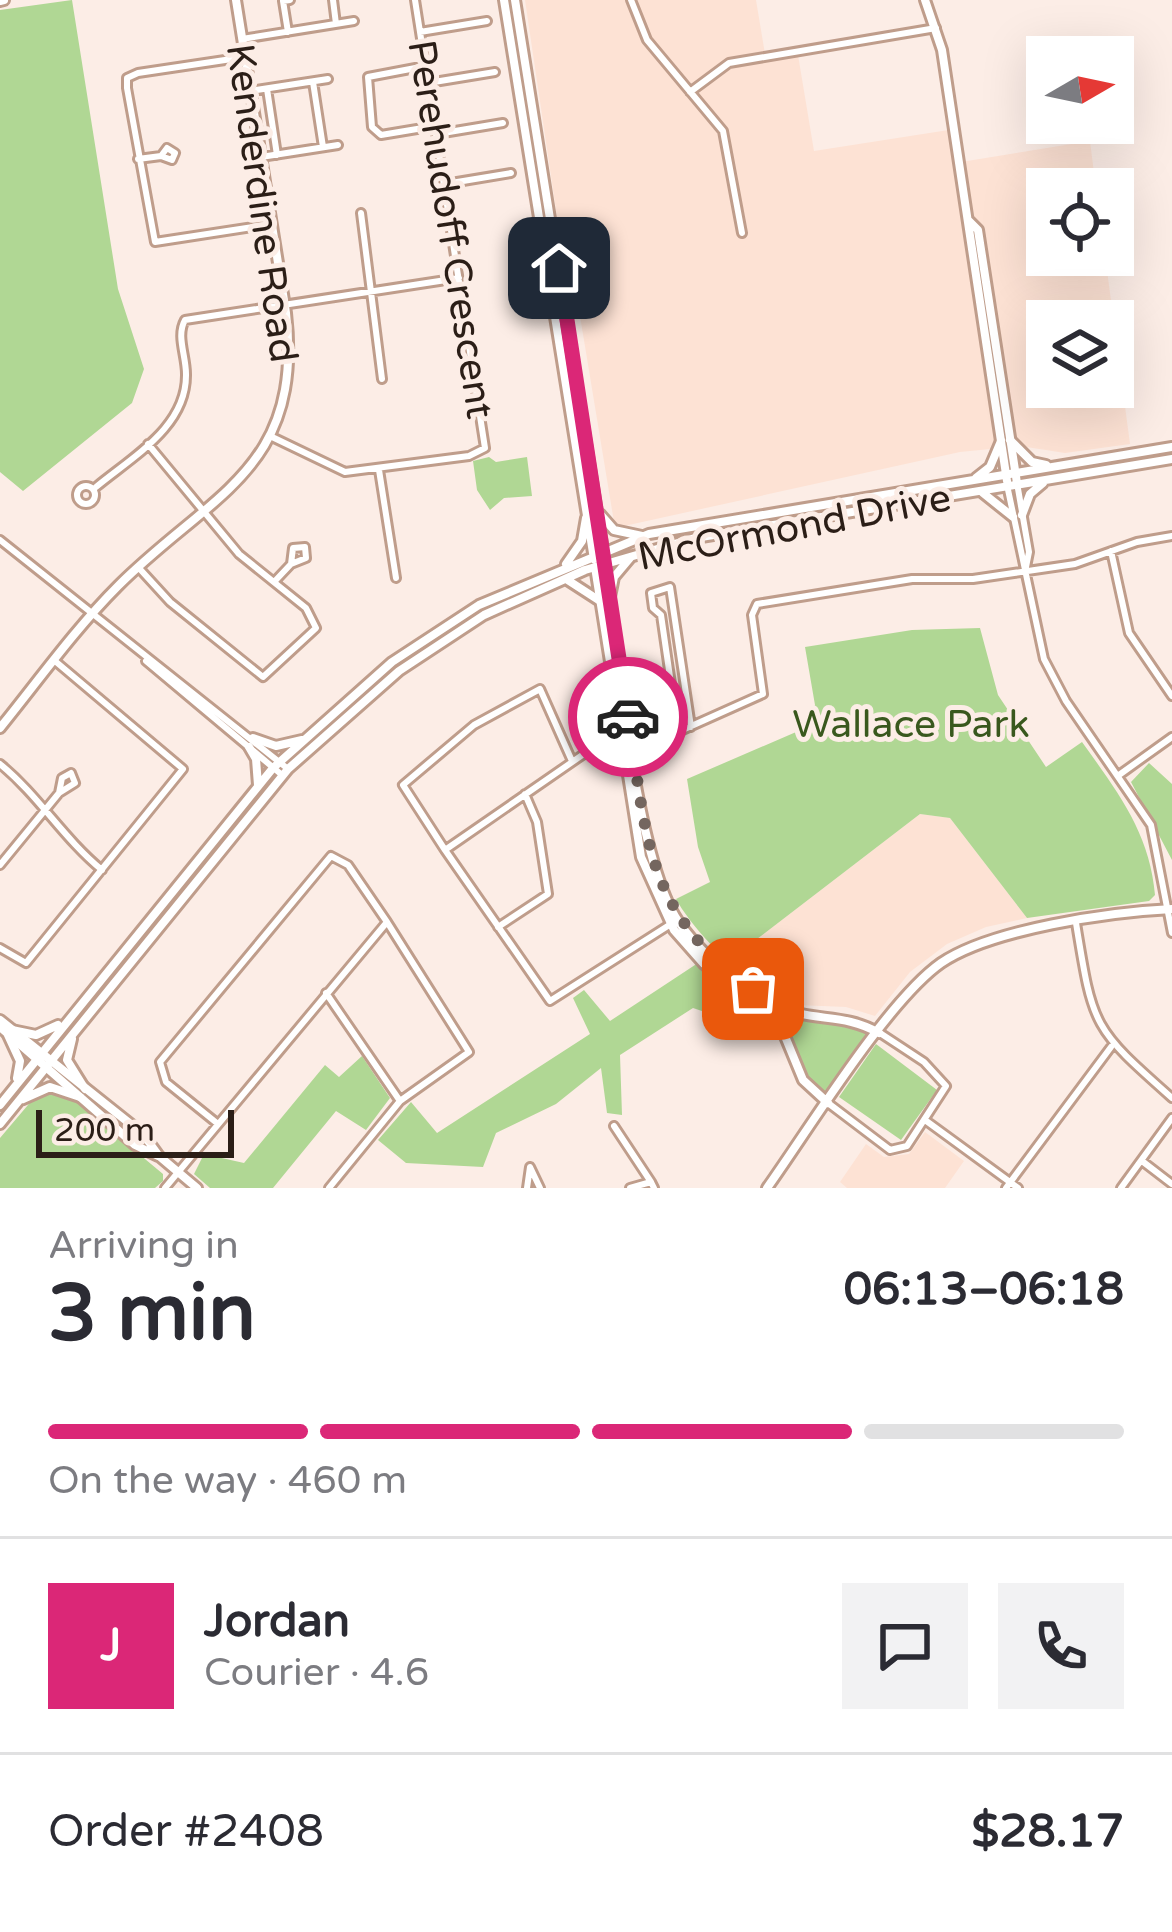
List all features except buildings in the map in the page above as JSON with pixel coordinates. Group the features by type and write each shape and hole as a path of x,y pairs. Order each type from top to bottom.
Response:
{"main road":[{"name":"Kenderdine Road","path":"0,728 138,567 234,487 270,436 290,354 236,0"},
{"path":"504,0 587,517 599,560"},
{"path":"514,0 596,507 599,560 627,740 656,870 673,922 704,964 782,1028 803,1079 828,1103"},
{"path":"925,0 936,28 969,220 966,239 1011,479"},
{"path":"976,491 990,494 1017,516 1034,488 1055,472 1032,462 1006,441"},
{"path":"973,480 990,467 1006,441"},
{"name":"McOrmond Drive","path":"1055,472 1172,447"},
{"name":"McOrmond Drive","path":"0,1105 256,790 417,658 484,615 649,534 973,480 1172,459"},
{"name":"McOrmond Drive","path":"0,1124 304,740 428,636 479,605 563,567 807,518 976,491 1011,479"},
{"path":"807,518 823,504"},
{"path":"596,507 614,530 649,534"},
{"path":"563,567 582,541 587,517"},
{"path":"605,599 614,577 634,554"},
{"path":"564,579 605,599"},
{"path":"256,790 260,778 251,743 277,746 304,740"},
{"path":"767,1188 923,978 953,956 1009,934 1170,909"},
{"path":"673,922 711,958 777,1005 805,1016 849,1017 879,1033"},
{"path":"10,1032 37,1035 68,1017"},
{"path":"0,1023 83,1093 135,1145 159,1156 197,1188"},
{"path":"78,1027 67,1060 83,1093"},
{"path":"8,1095 20,1061 10,1032"},
{"path":"17,1103 50,1087 83,1093"}],"street":[{"path":"288,32 283,1 290,0"},
{"path":"333,0 337,24"},
{"name":"Perehudoff Crescent","path":"270,436 345,472 379,470 485,448 415,0"},
{"path":"631,0 646,40 723,131 742,233"},
{"path":"242,39 354,21"},
{"path":"420,32 487,21"},
{"path":"690,92 729,63 936,28"},
{"path":"245,57 130,75 127,88 138,159 155,242 272,224"},
{"path":"426,66 368,77 372,128 381,135 503,123"},
{"path":"428,83 496,72"},
{"path":"250,92 328,80"},
{"path":"313,82 323,147"},
{"path":"267,89 277,154"},
{"path":"261,157 338,145"},
{"path":"138,159 161,156"},
{"path":"445,184 511,173"},
{"path":"361,213 382,379"},
{"path":"95,487 176,415 185,391 182,324 459,278"},
{"path":"138,567 170,602 263,677 316,628 306,608 238,554 148,444"},
{"path":"379,470 397,578"},
{"path":"1011,479 1029,552 1025,571 1034,627 1050,673 1156,838 1172,933"},
{"path":"445,850 572,761 627,740 678,732 763,694 752,614 757,604 912,579 973,579 1075,564 1172,536"},
{"path":"0,540 140,654 158,676 281,769"},
{"path":"1111,551 1129,633 1172,695"},
{"path":"274,582 291,563"},
{"path":"678,732 661,615 653,608 651,593 670,587 691,727"},
{"path":"0,948 26,963 183,769 55,661"},
{"path":"572,761 540,688 474,724 403,784 539,991 554,1001 673,922"},
{"path":"1119,776 1172,737"},
{"path":"0,764 72,845 103,870"},
{"path":"0,865 59,793"},
{"path":"498,927 548,894 537,822 525,794"},
{"path":"218,1124 166,1082 158,1068 325,862 343,859 469,1052 400,1101 329,1188"},
{"path":"165,1188 387,922"},
{"path":"1076,923 1091,1006 1112,1046 1172,1098"},
{"path":"326,993 400,1101"},
{"path":"828,1103 895,1152 907,1146 926,1120 945,1092 944,1082 879,1033"},
{"path":"926,1120 1011,1186 1112,1046"},
{"path":"1121,1188 1172,1118"},
{"path":"614,1126 652,1185 629,1188"},
{"path":"1142,1161 1172,1184"},
{"path":"527,1188 530,1167 539,1188"}],"shaded area":[{"path":"525,0 756,0 765,54 797,49 814,151 955,129 961,162 1090,144 1093,168 1026,168 1026,276 1108,276 1111,300 1026,300 1026,408 1125,408 1130,444 1065,453 1020,446 960,452 615,528 579,310 571,293 571,252 559,230"},
{"path":"920,814 950,818 1027,918 986,927 947,944 910,972 875,1016 846,1007 797,1005 757,939"},
{"path":"925,1132 964,1161 945,1188 847,1188 840,1182 866,1144 884,1157 909,1154"}],"green space":[{"path":"72,0 118,289 144,369 132,403 23,491 0,472 0,10"},
{"path":"489,457 496,462 527,457 532,496 504,498 490,510 477,490 473,461"},
{"name":"Wallace Park","path":"980,628 998,695 1046,767 1082,742 1119,796 1139,832 1155,895 1149,901 1027,918 950,818 920,814 757,939 801,1002 768,992 713,947 676,899 710,882 698,847 687,779 803,729 815,705 805,647 912,630"},
{"path":"1149,763 1172,784 1172,860 1131,782"},
{"path":"698,963 784,1039 693,1008 620,1055 622,1115 607,1113 601,1068 556,1104 496,1133 483,1167 406,1163 378,1140 411,1102 437,1133 590,1034 573,998 584,990 610,1021"},
{"path":"778,1009 835,1019 868,1034 827,1093 803,1068 774,1014"},
{"path":"876,1044 937,1090 901,1140 839,1097"},
{"path":"362,1056 390,1098 366,1130 336,1111 273,1188 210,1188 194,1174 204,1154 244,1163 325,1065 339,1077"},
{"path":"52,1090 73,1099 163,1174 163,1181 155,1188 0,1188 0,1138 33,1099"}],"way so far":[{"path":"628,717 663,892 696,944 753,989"}],"route":[{"path":"559,268 628,717"}]}
